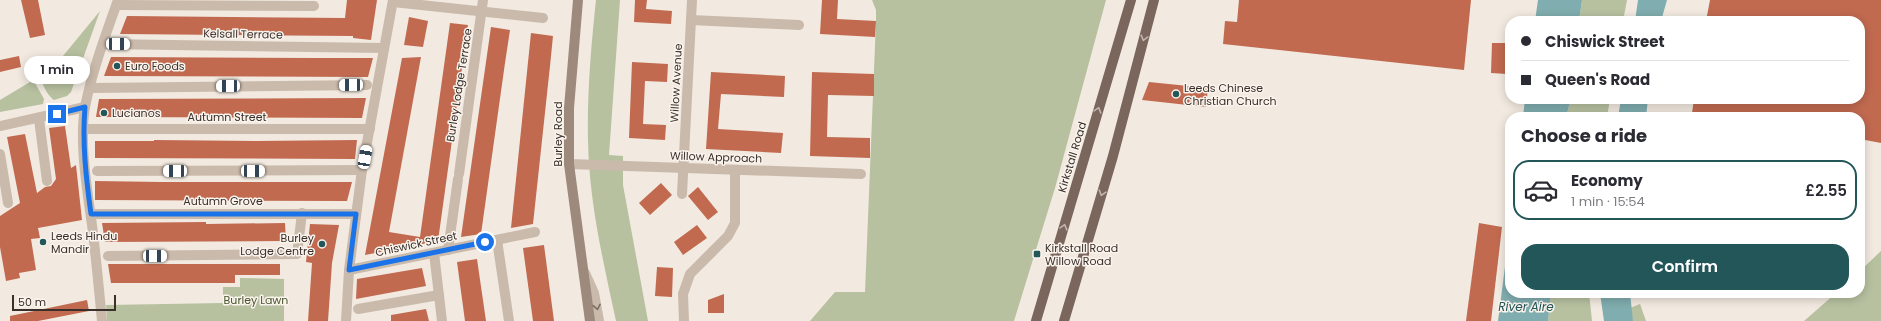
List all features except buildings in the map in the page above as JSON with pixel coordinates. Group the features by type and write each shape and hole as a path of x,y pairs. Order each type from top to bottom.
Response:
{"main road":[{"name":"Kirkstall Road","path":"1036,321 1131,0"},
{"path":"1064,321 1113,156 1154,0"}],"street":[{"name":"Burley Lodge Terrace","path":"448,250 483,0"},
{"name":"Burley Road","path":"578,0 569,108 569,164 590,321"},
{"name":"Willow Avenue","path":"682,194 692,0"},
{"path":"346,321 349,270 362,170 393,1 543,18"},
{"path":"102,321 86,171 84,129 85,107 117,2 314,6"},
{"path":"691,20 799,25"},
{"name":"Kelsall Terrace","path":"103,44 384,48"},
{"path":"90,88 367,85"},
{"path":"0,126 39,119 85,107"},
{"path":"39,119 46,181"},
{"name":"Autumn Street","path":"84,129 370,129"},
{"path":"0,154 8,203"},
{"name":"Willow Approach","path":"569,164 861,174"},
{"path":"97,171 362,170"},
{"path":"684,321 683,294 690,274 728,236 735,223 735,170"},
{"path":"108,256 297,254 302,213"},
{"name":"Autumn Grove","path":"91,214 356,214"},
{"name":"Chiswick Street","path":"349,270 535,232"},
{"path":"497,240 509,321"},
{"path":"434,253 442,321"},
{"name":"Burley Road","path":"582,268 594,293 599,321"},
{"path":"358,309 439,295"}],"green space":[{"path":"596,0 620,0 609,155 623,156 623,185 648,321 616,321 606,276 594,208 589,163 588,105 592,35"},
{"path":"872,0 1106,0 1055,188 1014,321 810,321 835,292 865,292 876,21 876,10"},
{"path":"1582,0 1627,0 1624,16 1580,16"},
{"path":"100,11 71,92 67,96 54,100 45,88 41,74 58,62"},
{"path":"30,82 35,83 44,99 43,104 0,112 0,100"},
{"path":"1570,104 1609,104 1608,112 1567,112"},
{"path":"1881,251 1881,321 1804,321 1830,298 1865,298 1865,266"},
{"name":"Burley Lawn","path":"240,278 284,279 284,321 107,321 106,305 223,303 223,287 240,287"},
{"path":"1550,298 1590,298 1592,321 1548,321"},
{"path":"1640,304 1646,321 1633,321 1630,308"}],"water":[{"path":"1538,0 1582,0 1580,16 1536,16"},
{"path":"1638,0 1667,0 1662,16 1636,16"},
{"path":"1524,104 1570,104 1567,112 1524,112"},
{"path":"1620,104 1647,104 1647,112 1619,112"},
{"name":"River Aire","path":"1505,267 1505,298 1550,298 1548,321 1498,321"},
{"path":"1601,298 1631,298 1633,321 1604,321"}],"place":[{"name":"Euro Foods","path":"117,66"},
{"name":"Leeds Chinese Christian Church","path":"1176,94"},
{"name":"Lucianos","path":"104,113"},
{"name":"Leeds Hindu Mandir","path":"43,242"},
{"name":"Burley Lodge Centre","path":"322,244"},
{"name":"Kirkstall Road Willow Road","path":"1037,254"}],"route":[{"path":"57,114 85,107 84,129 86,171 91,214 356,214 349,270 485,242"}]}
